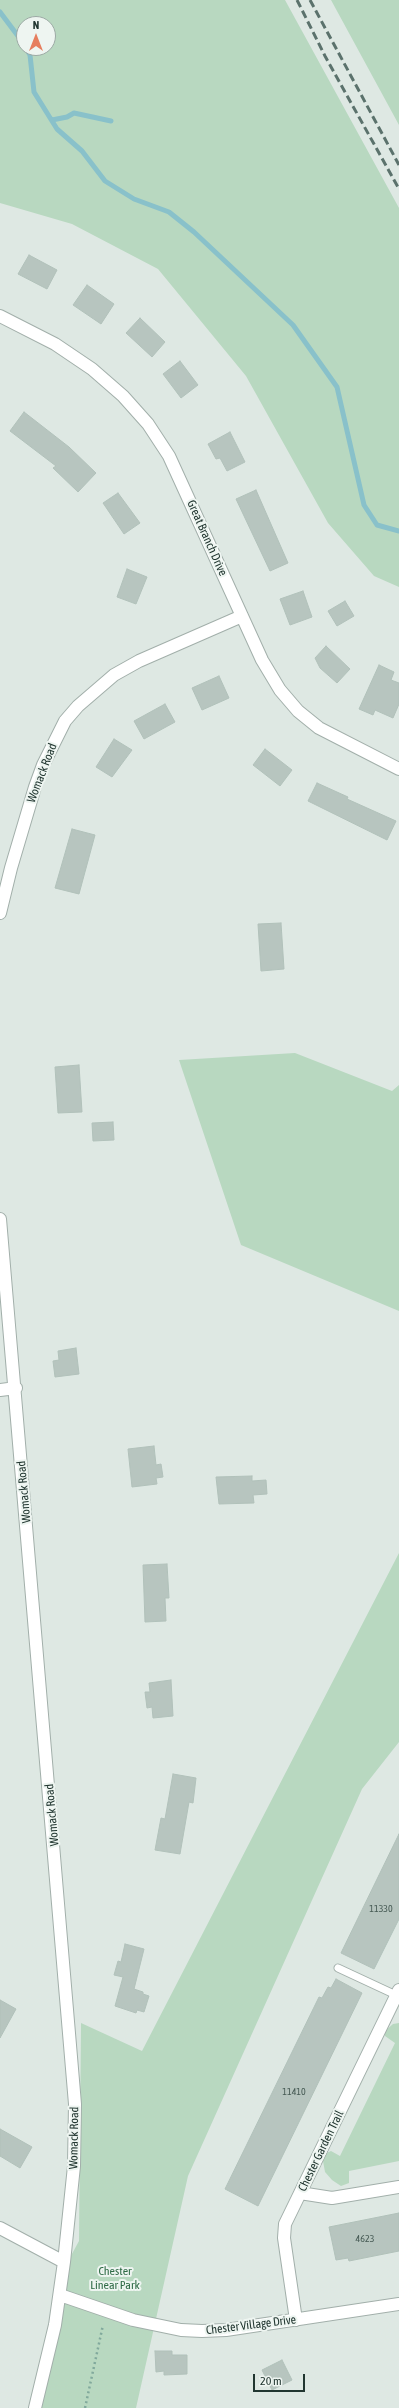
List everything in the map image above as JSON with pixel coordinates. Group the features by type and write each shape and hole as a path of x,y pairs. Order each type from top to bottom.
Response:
{"street":[{"name":"Great Branch Drive","path":"0,316 55,344 92,370 123,396 148,424 169,456 184,485 262,660 280,690 298,711 319,728 342,742 399,769"},
{"name":"Womack Road","path":"0,913 11,868 38,779 54,740 65,721 94,691 120,672 139,661 242,616"},
{"name":"Womack Road","path":"0,1219 16,1388 75,2104 74,2166 60,2295 35,2408"},
{"path":"0,1390 16,1388"},
{"name":"Chester Garden Trail","path":"296,2320 284,2238 285,2224 395,2011 398,1993"},
{"path":"300,2193 332,2198 399,2187"},
{"path":"0,2228 64,2262"},
{"name":"Chester Village Drive","path":"60,2295 105,2311 160,2327 195,2331 226,2330 399,2304"}],"lane":[{"path":"338,1968 398,1993"}],"path":[{"path":"85,2408 105,2311"}],"green space":[{"path":"0,0 285,0 399,208 399,587 374,576 328,523 246,376 158,269 72,224 0,203"},
{"path":"331,0 399,0 399,125"},
{"path":"295,1053 392,1091 399,1085 399,1311 241,1245 179,1060"},
{"name":"Chester Linear Park","path":"399,1553 399,1742 362,1789 188,2176 136,2408 35,2408 67,2263 79,2241 81,2023 142,2051"},
{"path":"399,2023 399,2161 349,2171 349,2183 341,2186 332,2180 325,2172 323,2161 324,2154 331,2151 340,2156 395,2043 385,2036 385,2031 393,2024"}],"building":[{"path":"29,255 57,270 47,289 18,274"},
{"path":"87,285 114,304 101,324 73,305"},
{"path":"140,318 165,342 152,357 126,333"},
{"path":"180,361 198,385 181,398 163,374"},
{"path":"24,412 69,447 96,473 78,492 53,468 56,466 10,431"},
{"path":"230,432 245,462 227,471 220,458 216,459 208,444"},
{"path":"256,490 288,563 270,571 236,499"},
{"path":"118,493 140,523 124,534 103,503"},
{"path":"127,569 147,577 136,604 117,597"},
{"path":"303,591 312,617 290,625 280,599"},
{"path":"345,601 354,616 337,626 328,611"},
{"path":"326,646 350,669 337,683 320,668 315,658"},
{"path":"379,665 394,672 391,680 399,683 399,704 393,718 375,710 373,715 359,709"},
{"path":"219,676 229,698 202,710 192,688"},
{"path":"165,704 175,722 144,739 134,721"},
{"path":"114,739 132,750 112,777 96,767"},
{"path":"265,749 292,770 280,786 253,765"},
{"path":"317,783 348,797 347,799 396,821 387,840 308,801"},
{"path":"72,829 95,835 79,894 55,888"},
{"path":"281,923 284,969 261,971 258,924"},
{"path":"79,1065 82,1112 58,1113 55,1067"},
{"path":"113,1122 114,1140 93,1141 92,1123"},
{"path":"76,1348 79,1374 55,1377 53,1361 59,1360 58,1351"},
{"path":"154,1446 156,1465 161,1464 163,1477 156,1478 157,1484 132,1487 128,1449"},
{"path":"252,1476 252,1481 266,1480 267,1494 253,1495 254,1503 219,1504 216,1477"},
{"path":"167,1564 169,1598 165,1598 166,1621 145,1622 143,1565"},
{"path":"171,1680 173,1716 153,1718 152,1707 147,1708 145,1692 150,1692 149,1683"},
{"path":"173,1774 196,1778 193,1803 189,1802 180,1854 155,1850 161,1818 165,1819"},
{"path":"399,1834 399,1919 374,1969 341,1953"},
{"path":"125,1944 144,1949 134,1989 149,1996 144,2012 137,2010 136,2013 115,2006 123,1977 114,1975 118,1961 121,1962"},
{"path":"336,1979 362,1993 258,2206 225,2189 319,1997 322,1998 328,1987 331,1988"},
{"path":"0,2000 16,2009 0,2038"},
{"path":"0,2129 32,2147 20,2168 0,2156"},
{"path":"399,2213 399,2251 349,2261 348,2258 336,2260 329,2227"},
{"path":"155,2351 172,2351 172,2355 187,2355 187,2374 164,2375 164,2371 156,2372"},
{"path":"282,2360 292,2380 272,2390 262,2370"}],"waterway":[{"path":"0,12 16,33"},
{"path":"30,56 34,92 57,129 82,151 105,181 134,199 169,212 194,232 293,325 337,387 364,505 377,525 399,531"},
{"path":"52,120 67,117 74,113 111,121"}],"railway":[{"path":"297,0 325,56 399,189"},
{"path":"310,0 399,165"}]}
